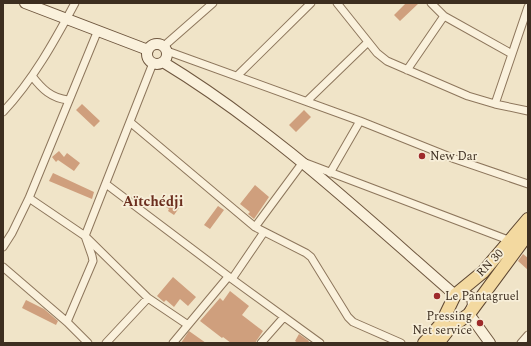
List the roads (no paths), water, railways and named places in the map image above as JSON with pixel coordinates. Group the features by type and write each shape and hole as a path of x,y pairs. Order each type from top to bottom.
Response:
{"main road":[{"name":"RN 30","path":"424,343 441,324 455,295 483,272 511,241 528,219"},
{"name":"RN 30","path":"438,343 449,330 469,314 528,234"}],"street":[{"path":"25,3 148,50"},
{"path":"3,112 32,76 48,52 75,3"},
{"path":"166,49 214,3"},
{"path":"237,76 311,3"},
{"path":"337,3 377,53 387,61 468,96 495,104 528,111"},
{"path":"431,3 444,16 512,54"},
{"path":"495,104 528,7"},
{"path":"407,70 444,16"},
{"path":"3,247 12,233 29,198 98,30"},
{"path":"307,101 368,42"},
{"path":"490,343 469,314 473,305 472,298 462,294 455,295 303,162 203,87 158,63 151,61 147,56 148,50 152,45 161,44 166,49 360,121 455,159 528,184"},
{"path":"67,322 93,261 85,236 130,122 158,63 167,58 166,49"},
{"path":"32,76 48,94 55,98 68,100"},
{"path":"330,173 360,121"},
{"path":"130,122 255,227 306,252 311,257 348,317 353,322 401,343"},
{"path":"303,162 511,241"},
{"path":"255,227 303,162"},
{"path":"106,184 230,278 320,343"},
{"path":"29,198 85,236 148,298 188,326"},
{"path":"173,343 230,278 264,232"},
{"path":"3,267 67,322 88,343"},
{"path":"106,343 148,298"},
{"path":"261,343 284,317"},
{"path":"521,343 528,335"}],"place":[{"name":"New Dar","path":"422,156"},
{"name":"Le Pantagruel","path":"437,296"},
{"name":"Pressing Net service","path":"480,323"}],"district":[{"name":"Aïtchédji","path":"153,201"}]}
